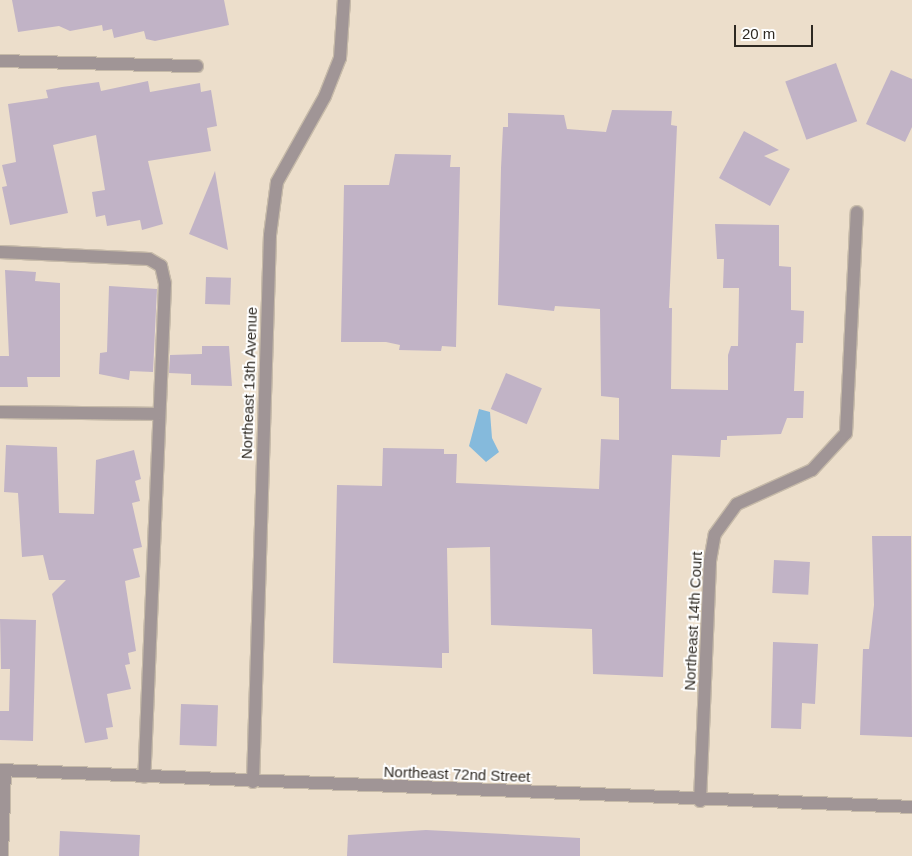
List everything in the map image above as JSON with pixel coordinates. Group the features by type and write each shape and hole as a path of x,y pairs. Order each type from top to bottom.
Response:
{"street":[{"name":"Northeast 13th Avenue","path":"253,782 270,235 277,182 325,96 340,58 344,0"},
{"path":"0,61 197,66"},
{"name":"Northeast 14th Court","path":"700,801 710,562 715,534 737,504 812,470 846,433 857,212"},
{"path":"0,252 149,259 161,266 165,284 144,777"},
{"path":"0,412 160,414"},
{"name":"Northeast 72nd Street","path":"3,771 700,801 912,807"},
{"path":"2,856 3,771"}],"water":[{"path":"479,409 490,412 492,438 499,452 486,462 469,446"}],"building":[{"path":"12,0 224,0 229,25 155,41 146,39 144,31 114,38 112,29 103,31 102,25 70,31 59,26 18,32"},
{"path":"836,63 857,121 806,140 785,81"},
{"path":"891,70 912,79 912,127 905,142 866,124"},
{"path":"148,81 150,92 200,83 201,92 211,90 217,126 207,128 211,151 148,161 163,224 142,230 140,220 107,226 105,215 96,217 92,192 105,190 96,135 53,145 68,213 10,225 2,187 7,186 2,165 16,162 8,104 48,98 46,90 62,87 99,82 101,91"},
{"path":"612,110 672,111 671,125 677,126 669,308 672,308 671,389 728,390 728,355 731,346 738,346 739,288 723,288 724,259 717,259 715,224 779,225 779,266 791,267 791,310 804,311 803,343 796,343 794,391 804,391 803,418 787,418 781,434 727,436 727,440 721,440 720,457 672,455 663,677 593,674 592,629 491,625 490,547 447,548 449,653 442,653 442,668 333,663 337,485 382,486 383,448 444,449 444,454 457,454 456,483 599,489 601,439 619,440 619,398 601,396 600,309 555,306 554,311 498,305 501,168 503,127 508,127 508,113 564,115 567,129 606,132"},
{"path":"744,131 779,150 764,156 790,169 770,206 719,178"},
{"path":"395,154 451,155 450,167 460,167 456,347 442,346 441,351 399,350 400,345 386,342 341,342 344,185 389,185"},
{"path":"215,171 228,250 189,234"},
{"path":"5,270 36,272 35,281 60,283 60,377 27,377 28,387 0,387 0,356 9,356"},
{"path":"206,277 231,278 230,305 205,304"},
{"path":"109,286 157,289 153,372 130,371 129,380 99,374 100,353 107,352"},
{"path":"202,346 229,346 232,386 191,385 191,374 169,373 170,355 202,354"},
{"path":"506,373 542,388 527,424 491,409"},
{"path":"6,445 57,447 59,513 94,514 96,460 134,450 141,479 135,481 140,501 132,503 142,547 133,549 140,577 125,581 136,651 128,653 130,664 125,665 131,689 107,694 113,727 106,728 108,739 85,743 52,594 66,580 49,580 43,555 22,557 18,493 4,492"},
{"path":"872,536 911,536 912,737 860,735 863,649 869,649 874,605"},
{"path":"774,560 810,562 808,595 772,593"},
{"path":"0,619 36,620 33,741 0,740 0,711 9,711 10,669 1,669"},
{"path":"773,642 818,644 815,704 802,703 801,729 771,728"},
{"path":"181,704 218,705 217,746 180,745"},
{"path":"426,830 580,838 580,856 347,856 348,835"},
{"path":"60,831 140,835 139,856 59,856"}]}
